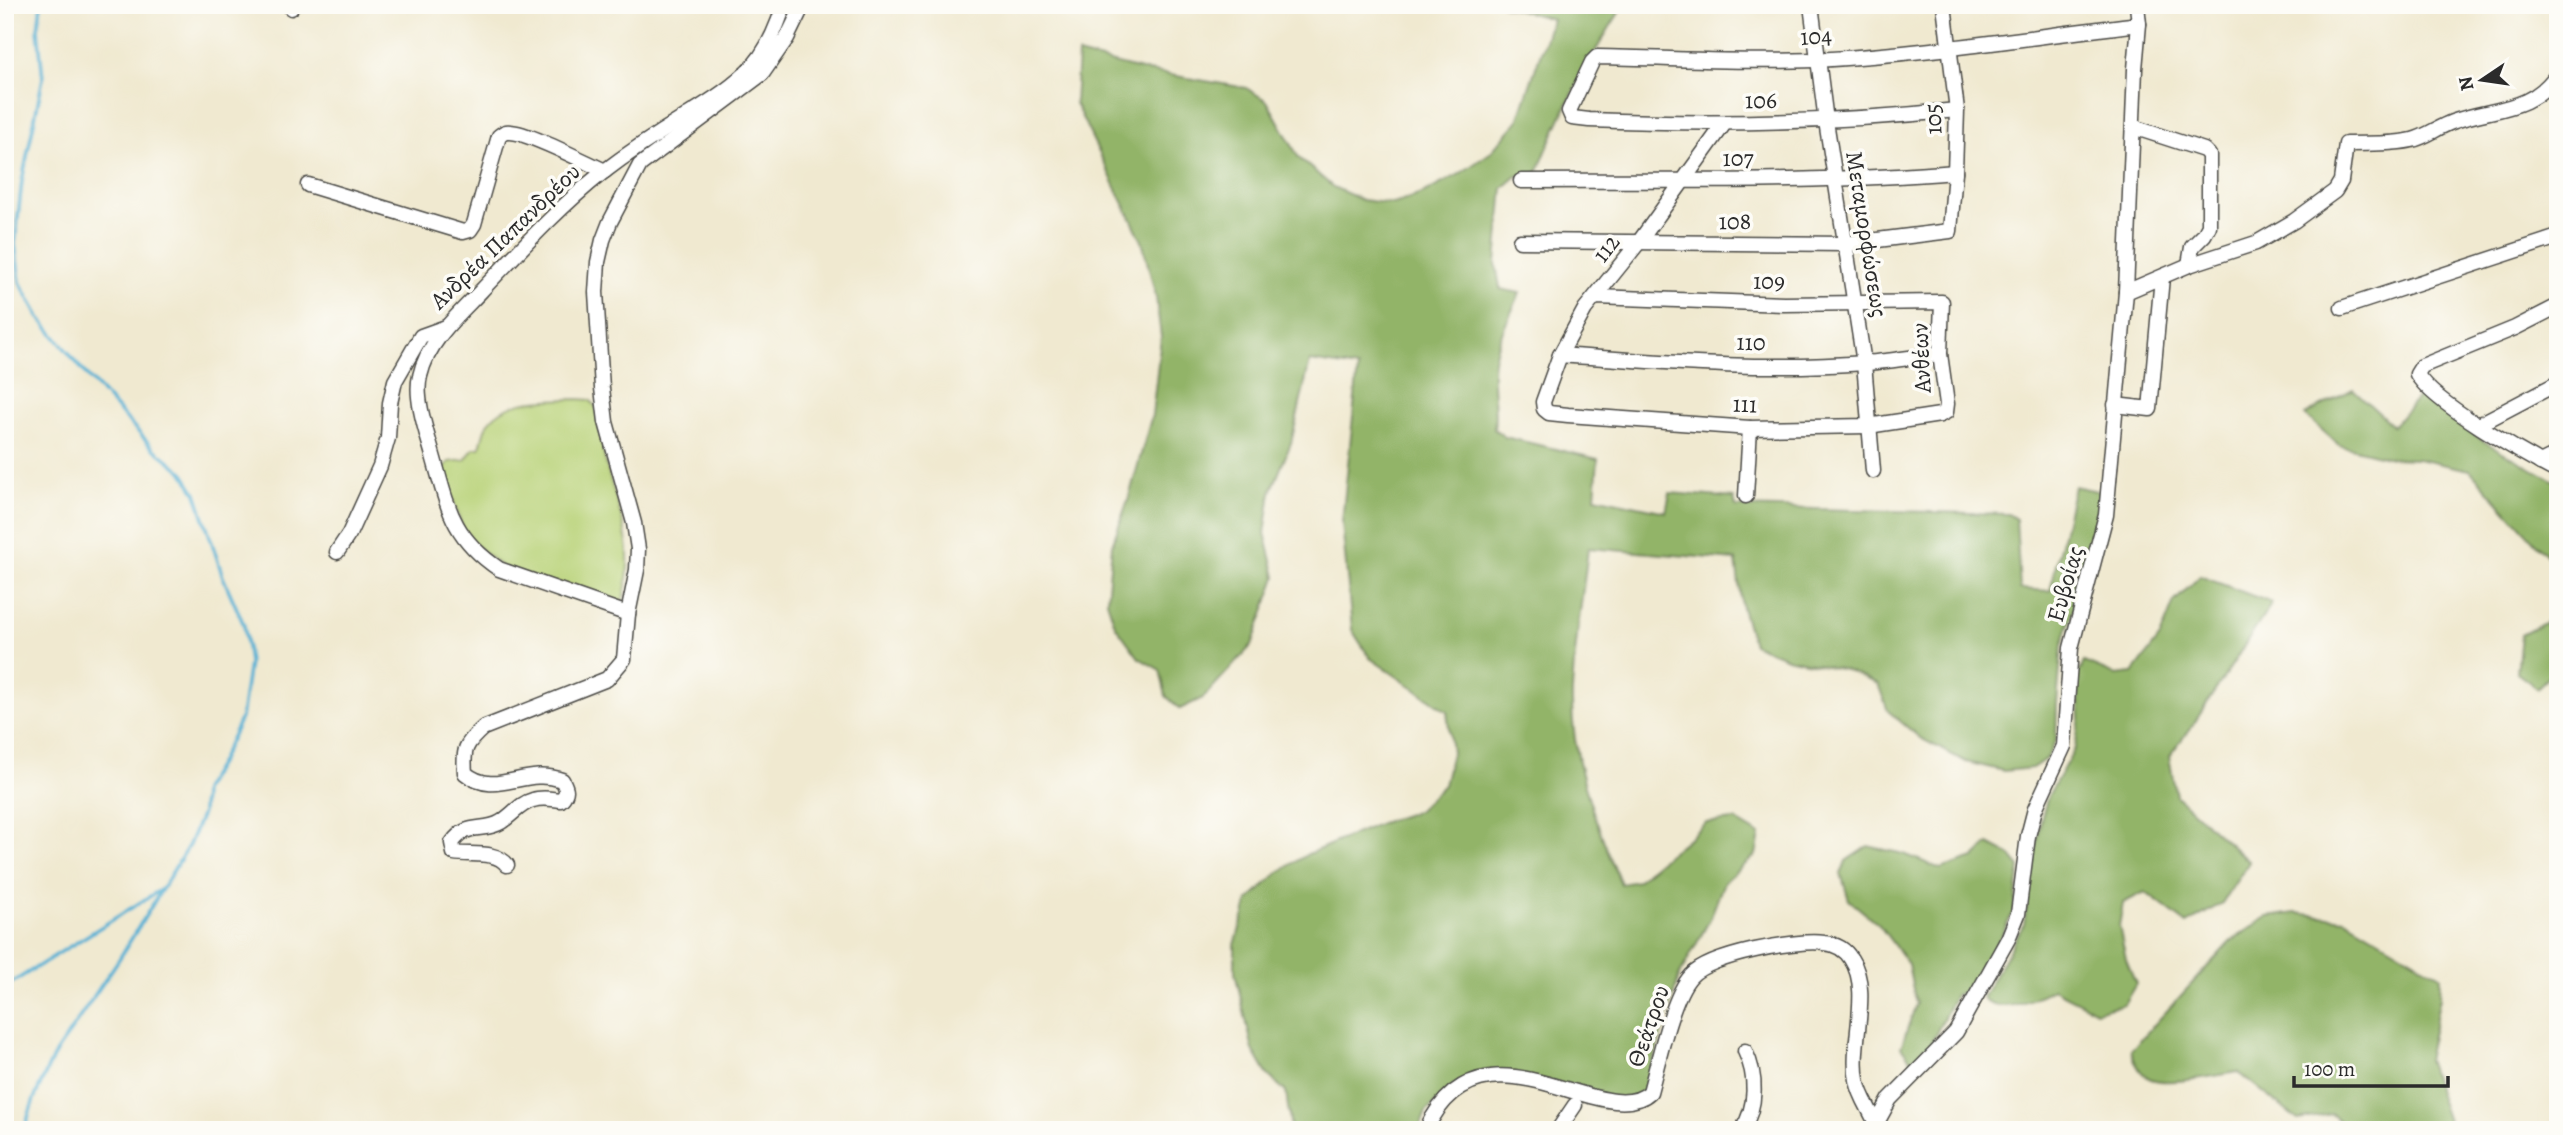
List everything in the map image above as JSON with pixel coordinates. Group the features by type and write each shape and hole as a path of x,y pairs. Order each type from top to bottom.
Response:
{"street":[{"name":"Ανδρέα Παπανδρέου","path":"337,552 349,534 380,466 388,438 390,402 395,381 421,336 446,327 544,226 606,171 715,98 745,74 771,41 784,5"},
{"path":"507,865 502,859 491,855 454,853 453,843 459,834 469,829 499,823 529,800 561,800 567,788 562,780 533,775 489,785 476,782 466,773 464,754 469,741 483,728 607,679 624,659 638,549 634,523 606,422 602,388 596,292 603,240 640,164 762,74 787,37 803,5"},
{"name":"Μεταμορφώσεως","path":"1811,5 1826,121 1856,302 1873,471"},
{"name":"105","path":"1944,5 1957,110 1950,232"},
{"name":"Ευβοίας","path":"1876,1128 1899,1088 1956,1032 1976,999 2018,914 2028,836 2035,809 2064,746 2071,648 2105,528 2126,292 2139,24 2137,5"},
{"name":"104","path":"1569,111 1592,62 1597,57 1710,61 1818,60 1950,48 2139,24"},
{"path":"2126,292 2189,265 2256,243 2326,199 2341,181 2346,144 2414,140 2455,121 2512,107 2534,98 2558,73"},
{"name":"106","path":"1569,111 1572,118 1589,120 1724,124 1826,121 1957,110"},
{"name":"112","path":"1543,409 1543,402 1560,355 1585,309 1639,242 1724,124"},
{"path":"2133,127 2204,150 2209,155 2209,226 2192,247 2189,265"},
{"path":"308,185 463,232 470,230 474,224 499,136 505,132 511,131 540,142 606,171"},
{"name":"107","path":"1521,181 1748,181 1895,177 1955,172"},
{"name":"108","path":"1520,241 1845,244 1950,232"},
{"path":"2342,308 2558,237"},
{"path":"2115,405 2150,410 2162,277"},
{"name":"109","path":"1596,297 1706,303 1942,302"},
{"name":"Ανθέων","path":"1942,302 1940,354 1947,404 1945,412"},
{"path":"2558,306 2515,328 2419,368 2417,374 2425,387 2478,425 2558,472"},
{"path":"446,327 427,354 419,379 421,407 454,522 465,541 481,557 499,569 628,614"},
{"name":"110","path":"1560,355 1788,366 1864,363 1940,354"},
{"path":"2478,425 2558,383"},
{"name":"111","path":"1543,409 1549,413 1567,415 1750,428 1868,426 1945,412"},
{"path":"1746,496 1750,428"},
{"path":"2540,463 2558,454"},
{"name":"Θεάτρου","path":"1426,1130 1433,1115 1456,1092 1487,1082 1517,1085 1604,1113 1634,1110 1650,1092 1678,1001 1692,975 1705,967 1748,951 1818,943 1840,947 1851,959 1856,971 1859,985 1855,1062 1857,1081 1876,1128"},
{"path":"1742,1130 1751,1107 1754,1080 1745,1051"},
{"path":"1558,1130 1575,1105"}],"green space":[{"path":"1501,5 1624,5 1575,88 1536,176 1517,176 1503,188 1496,263 1500,289 1520,293 1496,352 1493,380 1494,429 1505,437 1598,459 1595,497 1666,512 1670,493 1734,498 1736,507 2008,514 2016,519 2020,589 2050,591 2074,486 2102,492 2095,543 2062,645 2056,740 2047,758 2032,768 2004,771 1966,762 1920,738 1888,711 1878,684 1845,670 1787,658 1753,644 1742,608 1736,560 1588,548 1572,692 1575,742 1586,791 1621,884 1638,881 1705,823 1735,820 1760,835 1756,855 1724,882 1710,919 1680,974 1644,1090 1619,1107 1605,1108 1522,1082 1487,1075 1454,1085 1426,1112 1419,1130 1291,1130 1286,1092 1267,1074 1253,1050 1235,973 1235,945 1248,901 1279,872 1308,854 1417,811 1444,785 1452,753 1447,711 1370,658 1352,630 1342,522 1358,368 1310,361 1291,443 1271,492 1265,533 1276,577 1252,645 1203,698 1180,709 1166,696 1160,670 1139,658 1115,625 1107,601 1112,545 1129,497 1152,415 1161,337 1156,297 1142,241 1075,103 1078,54 1141,70 1246,88 1267,101 1299,158 1333,187 1362,200 1394,204 1424,193 1458,175 1490,153 1518,121 1552,19"},
{"path":"2353,389 2393,426 2421,394 2485,442 2558,483 2558,568 2470,470 2417,459 2391,458 2339,445 2305,415"},
{"path":"590,400 596,407 605,460 625,532 628,567 621,607 502,567 466,538 443,470 449,462 465,460 474,448 480,448 486,427 503,410 527,402"},
{"path":"2200,576 2272,603 2193,725 2169,756 2176,796 2249,862 2222,903 2187,924 2145,892 2123,903 2119,926 2126,959 2136,984 2124,1004 2096,1011 2053,989 2018,1004 1999,1006 1991,1003 1982,998 2024,924 2041,820 2048,796 2075,748 2080,718 2077,676 2084,662 2115,675 2133,673 2160,637 2174,602"},
{"path":"2558,616 2558,667 2537,688 2517,673 2521,635"},
{"path":"1989,844 2010,855 2020,867 2014,911 1974,988 1955,995 1927,1052 1911,1060 1901,1047 1916,1004 1908,964 1879,925 1849,900 1841,874 1846,861 1868,846 1904,854 1941,869 1974,858"},
{"path":"2296,913 2345,919 2441,976 2440,997 2427,1060 2451,1130 2349,1130 2332,1114 2298,1120 2238,1072 2192,1080 2167,1081 2149,1078 2140,1069 2131,1050 2230,942 2267,917"}],"waterway":[{"path":"24,1130 34,1099 53,1057 119,959 189,845 202,813 203,790 241,718 249,663 244,625 223,577 196,493 182,471 153,448 89,378 39,317 20,282 15,244 22,181 43,78 38,29 41,5"},
{"path":"5,987 160,890"}]}
